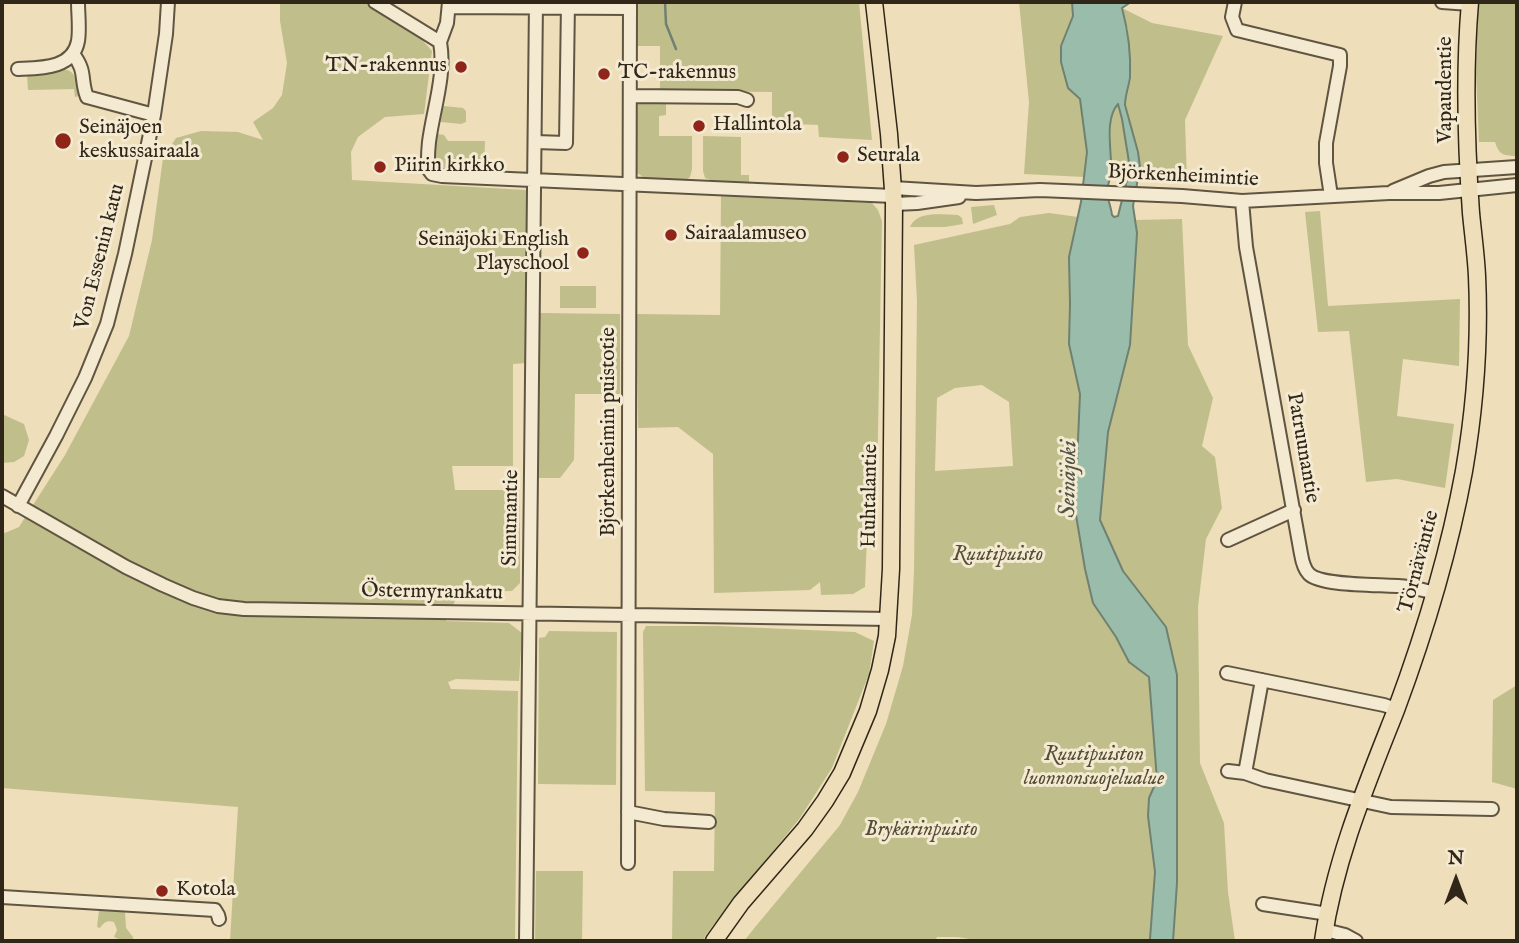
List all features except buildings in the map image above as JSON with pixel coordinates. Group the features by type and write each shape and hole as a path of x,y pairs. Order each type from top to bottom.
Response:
{"main road":[{"name":"Huhtalantie","path":"714,941 741,904 805,829 842,773 868,710 887,636 891,556 893,196 874,2"},
{"name":"Vapaudentie","path":"1470,3 1465,96 1470,179"},
{"name":"Törnäväntie","path":"1325,928 1339,864 1359,801 1423,633 1451,536 1464,470 1476,367 1478,321 1470,179"}],"street":[{"path":"18,69 48,67 61,63 73,54 78,43 78,2"},
{"name":"Von Essenin katu","path":"18,506 85,378 107,324 125,254 154,116 168,2"},
{"path":"376,2 440,42 447,23 449,4 630,5"},
{"path":"1236,2 1233,17 1237,30 1340,55 1326,142 1331,196"},
{"path":"1442,2 1470,3"},
{"name":"Simunantie","path":"526,941 536,5"},
{"path":"535,142 566,143 568,5"},
{"name":"Björkenheimin puistotie","path":"628,863 630,5"},
{"name":"Björkenheimintie","path":"440,42 442,50 439,88 428,155 429,170 432,174 442,176 893,196 1026,190 1182,195 1242,201 1440,193 1470,179"},
{"path":"73,54 80,63 87,97 154,116"},
{"path":"630,96 738,97 747,100"},
{"path":"1470,179 1517,167"},
{"name":"Björkenheimintie","path":"1389,193 1444,172 1470,179"},
{"path":"1470,179 1517,185"},
{"name":"Patruunantie","path":"1242,201 1245,247 1303,562 1308,573 1316,579 1336,583 1405,587 1435,593"},
{"name":"Östermyrankatu","path":"3,500 126,567 193,598 218,606 244,609 889,619"},
{"path":"1228,540 1294,510"},
{"path":"1227,673 1396,709"},
{"path":"1245,773 1262,680"},
{"path":"1228,771 1391,807 1492,809"},
{"path":"628,812 664,819 709,822"},
{"path":"2,897 215,910 219,919"},
{"path":"1263,904 1356,941"}],"green space":[{"path":"280,2 364,2 416,33 432,51 424,114 385,117 358,137 351,152 352,180 526,190 528,195 527,363 513,364 513,466 452,466 455,490 520,490 520,583 512,591 459,592 446,621 509,623 522,633 519,681 456,679 448,682 451,689 518,691 515,941 230,941 238,807 2,788 2,532 19,527 65,455 129,336 152,240 163,158 176,138 201,131 238,132 263,140 253,122 273,108 282,95 287,63 280,21"},
{"path":"634,2 859,2 872,140 819,137 818,125 772,123 772,92 660,91 660,46 634,46"},
{"path":"1019,2 1072,2 1073,16 1061,46 1068,88 1080,99 1088,152 1084,177 1024,174 1029,102"},
{"path":"1478,2 1517,2 1517,156 1503,154 1495,142 1479,142 1476,73"},
{"path":"1122,8 1152,23 1223,36 1185,120 1187,181 1110,179 1111,113 1125,98 1128,30"},
{"path":"64,69 74,76 79,96 75,97 74,89 28,90 27,74 49,74"},
{"path":"642,102 666,102 666,115 659,116 659,136 692,136 692,169 690,177 685,181 645,178 637,173 636,111 637,105"},
{"path":"440,108 463,108 466,111 466,122 441,122"},
{"path":"438,134 444,135 448,141 485,141 484,170 445,169 437,165 434,145"},
{"path":"703,136 741,137 741,175 749,175 749,182 714,181 705,178"},
{"path":"721,196 872,203 882,221 877,484 869,485 865,587 853,594 821,595 820,582 810,590 714,593 713,454 678,427 638,428 636,314 720,315"},
{"path":"994,205 997,215 973,224 971,207"},
{"path":"1320,211 1328,306 1460,299 1459,366 1403,359 1397,416 1454,424 1445,488 1397,479 1366,482 1349,331 1318,332 1305,212"},
{"name":"Ruutipuisto","path":"1049,213 1078,217 1069,257 1069,344 1080,394 1075,509 1093,603 1129,662 1149,677 1157,780 1149,798 1148,816 1155,872 1150,939 975,941 937,937 935,941 744,941 840,825 858,792 886,724 903,666 912,615 914,571 917,301 914,245 1010,224 1020,217","holes":["982,385 1009,402 1013,466 935,471 937,398 955,388"]},
{"path":"958,215 963,224 910,227 918,218 924,216"},
{"path":"1182,219 1188,345 1213,398 1202,446 1215,457 1222,508 1206,539 1198,607 1200,763 1224,823 1228,892 1235,941 1173,941 1177,883 1177,675 1166,627 1123,571 1100,520 1108,432 1130,345 1136,220"},
{"path":"560,286 596,286 596,308 560,308"},
{"path":"540,313 620,314 620,394 575,394 574,460 560,478 538,478"},
{"path":"2,414 24,424 29,440 24,456 14,462 2,463"},
{"path":"646,626 855,632 874,641 869,674 832,768 800,818 702,941 672,941 673,871 714,871 715,792 645,791 643,632"},
{"path":"549,631 617,632 616,785 538,784 539,638 545,637"},
{"path":"1517,685 1517,789 1492,782 1493,700"},
{"path":"536,871 583,871 582,941 535,941"},
{"path":"99,910 125,912 126,928 133,941 114,937 117,930 114,922 108,921 100,928 97,927"}],"shaded area":[{"path":"1072,2 1131,2 1122,8 1130,60 1125,105 1140,167 1133,206 1137,233 1130,345 1108,432 1100,520 1123,571 1166,627 1177,675 1177,883 1173,941 1148,941 1155,872 1148,816 1149,798 1157,780 1149,677 1129,662 1093,603 1075,509 1080,394 1069,344 1069,257 1081,202 1087,152 1080,99 1068,88 1061,62 1061,46 1073,16","holes":["1118,104 1129,162 1118,216 1114,217 1107,193 1111,170 1110,126"]}],"waterway":[{"path":"665,2 666,24 676,49"}],"place":[{"name":"TN-rakennus","path":"461,67"},
{"name":"TC-rakennus","path":"604,74"},
{"name":"Hallintola","path":"699,126"},
{"name":"Seinäjoen keskussairaala","path":"63,141"},
{"name":"Seurala","path":"843,157"},
{"name":"Piirin kirkko","path":"380,167"},
{"name":"Sairaalamuseo","path":"671,235"},
{"name":"Seinäjoki English Playschool","path":"583,253"},
{"name":"Kotola","path":"162,891"}],"water label":[{"name":"Seinäjoki","path":"1070,479"}],"park label":[{"name":"Ruutipuiston luonnonsuojelualue","path":"1094,768"},
{"name":"Brykärinpuisto","path":"921,831"}]}
